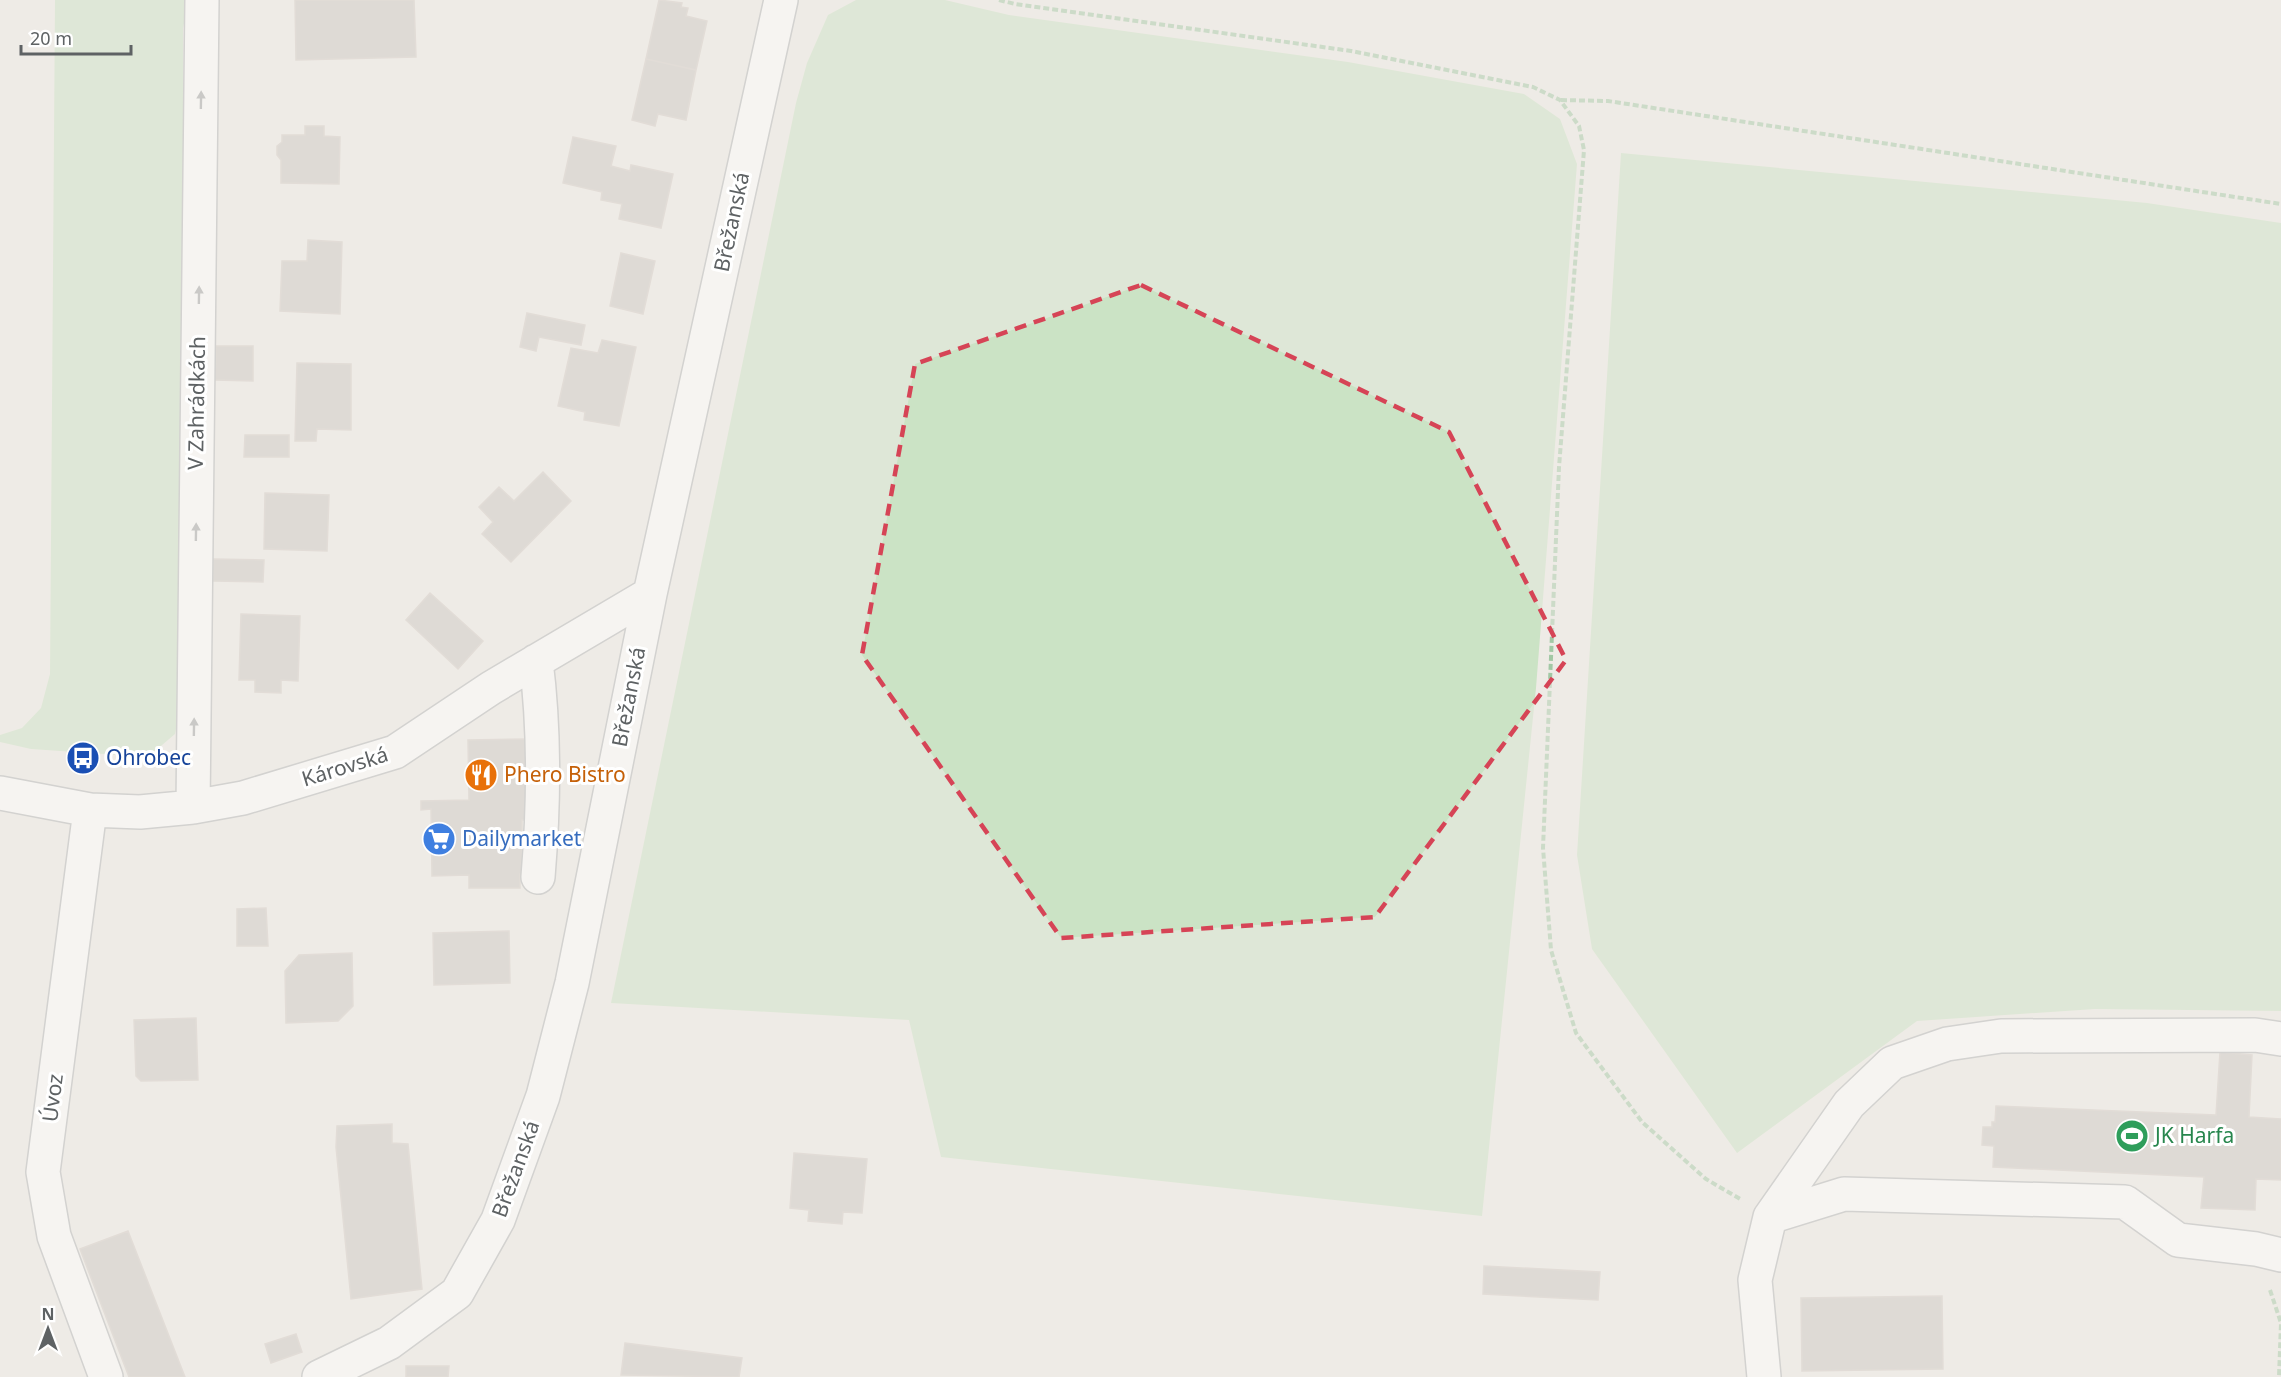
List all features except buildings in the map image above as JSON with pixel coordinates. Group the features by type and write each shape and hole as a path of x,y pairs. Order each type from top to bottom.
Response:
{"street":[{"name":"V Zahrádkách","path":"193,807 202,0"},
{"name":"Břežanská","path":"319,1377 389,1343 457,1293 498,1220 543,1096 572,983 650,594 781,0"},
{"name":"Károvská","path":"0,793 90,810 140,812 193,807 243,798 395,752 536,661 650,594"},
{"path":"536,661 542,704 543,822 538,877"},
{"name":"Úvoz","path":"90,810 43,1172 54,1236 106,1377"},
{"path":"1764,1377 1755,1280 1770,1217 1849,1104 1892,1063 1947,1044 2001,1036 2254,1035 2281,1039"},
{"path":"1770,1217 1844,1194 2125,1202 2178,1240 2269,1252"}],"path":[{"path":"999,0 1351,51 1533,87 1560,100 1608,101 2281,204"},
{"path":"1560,100 1579,126 1584,150 1559,467 1543,848 1551,950 1576,1033 1642,1122 1706,1179 1770,1217"},
{"path":"2269,1252 2281,1323 2279,1377"}],"highlighted area":[{"path":"1141,285 1449,432 1566,660 1375,917 1061,938 862,655 915,364"}],"green space":[{"path":"55,0 189,0 183,28 184,691 175,734 148,757 31,749 0,742 0,735 22,728 41,708 50,674"},
{"path":"856,0 945,0 1009,15 1348,62 1524,94 1560,119 1577,164 1536,688 1482,1216 941,1157 909,1020 611,1003 796,103 807,63 828,15"},
{"path":"1621,153 2147,203 2281,223 2281,1011 2095,1009 1917,1021 1737,1153 1592,949 1577,855"}],"place":[{"name":"Ohrobec","path":"83,758"},
{"name":"Phero Bistro","path":"481,775"},
{"name":"Dailymarket","path":"439,839"},
{"name":"JK Harfa","path":"2132,1136"}]}
